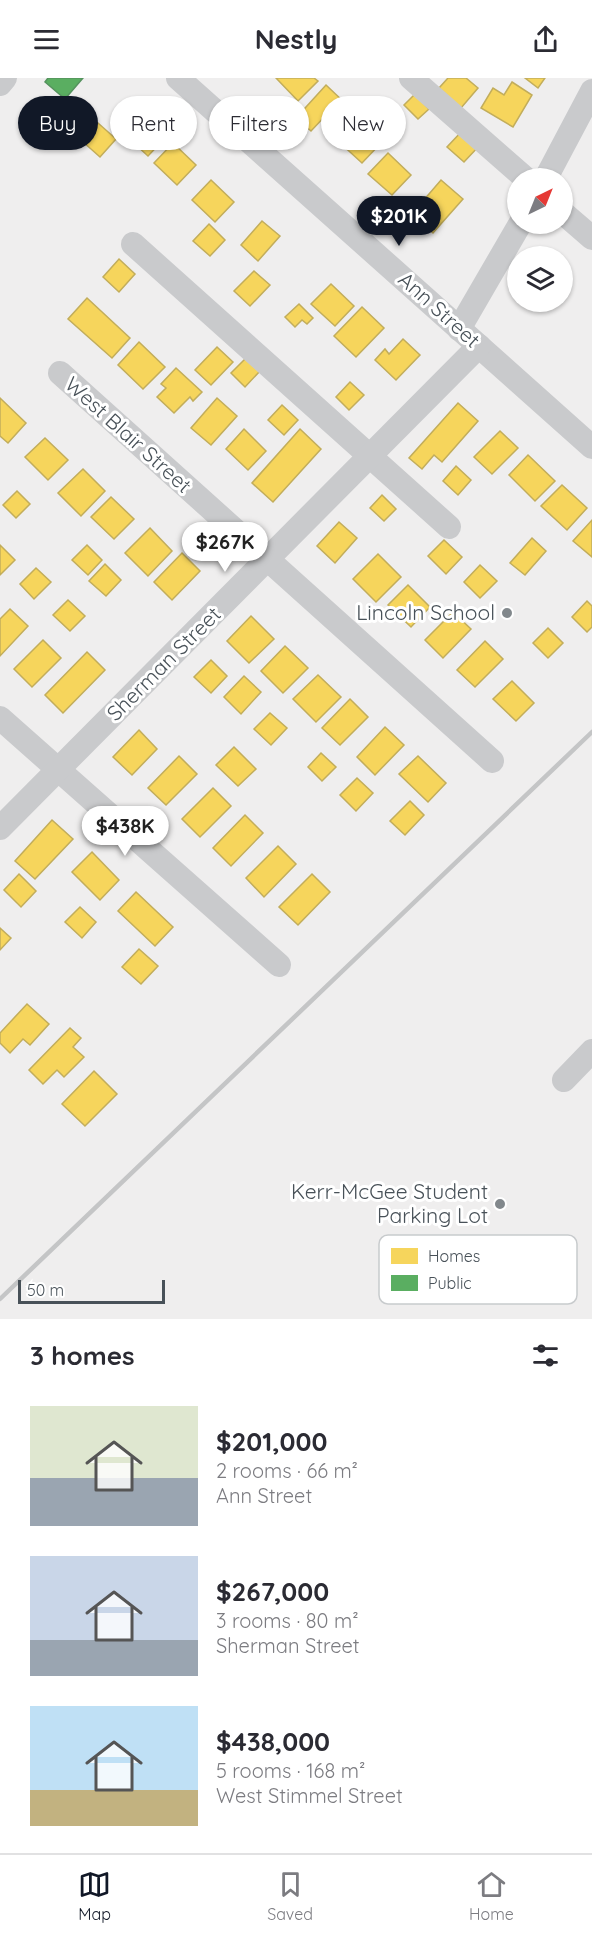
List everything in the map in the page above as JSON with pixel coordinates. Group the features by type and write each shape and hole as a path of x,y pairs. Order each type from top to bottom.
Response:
{"street":[{"path":"0,84 5,78"},
{"name":"Ann Street","path":"178,78 592,447"},
{"path":"411,78 514,168"},
{"path":"551,168 592,91"},
{"path":"573,222 592,238"},
{"path":"459,329 514,234"},
{"path":"133,244 449,527"},
{"name":"Sherman Street","path":"0,828 479,346"},
{"name":"West Blair Street","path":"60,373 492,761"},
{"path":"0,718 279,965"},
{"path":"564,1080 592,1051"}],"building: Homes":[{"path":"276,78 314,78 318,81 303,96 293,96"},
{"path":"448,78 466,78 478,88 461,108 439,88"},
{"path":"525,78 545,78 538,88"},
{"path":"512,82 532,95 513,127 481,108 493,88 504,95"},
{"path":"326,85 338,96 321,96 321,120 311,131 309,129 309,104"},
{"path":"415,94 429,109 418,119 406,107 406,103"},
{"path":"98,123 110,134 110,146 100,157 92,150 98,150"},
{"path":"462,131 479,146 464,162 447,147"},
{"path":"141,150 154,150 148,156"},
{"path":"166,150 180,150 196,165 177,185 154,163"},
{"path":"348,150 374,150 362,163"},
{"path":"388,153 411,175 392,195 368,174"},
{"path":"211,180 234,202 215,222 192,200"},
{"path":"441,180 463,199 433,233 415,217 426,204 423,201"},
{"path":"262,221 280,236 258,261 241,245"},
{"path":"209,224 225,240 210,256 193,241"},
{"path":"119,259 135,274 119,292 103,277"},
{"path":"254,271 270,285 250,306 234,291"},
{"path":"331,284 354,306 335,326 311,304"},
{"path":"87,298 130,338 112,358 68,319"},
{"path":"299,304 313,318 307,324 302,320 295,327 285,317"},
{"path":"362,307 384,328 356,357 334,336"},
{"path":"403,339 420,355 396,380 375,360 385,349 389,354"},
{"path":"139,342 165,367 143,389 118,365"},
{"path":"217,347 233,362 211,385 195,370"},
{"path":"246,358 260,371 245,387 231,373"},
{"path":"176,368 202,392 193,401 190,397 174,413 157,397 166,388 161,384"},
{"path":"350,382 364,395 349,410 336,397"},
{"path":"0,398 26,423 8,443 0,436"},
{"path":"217,398 237,416 211,445 191,428"},
{"path":"458,403 478,421 442,462 434,455 422,469 409,458"},
{"path":"282,405 298,420 284,435 268,420"},
{"path":"244,429 266,451 248,470 226,449"},
{"path":"300,429 321,449 273,502 252,483"},
{"path":"500,431 518,448 492,474 474,457"},
{"path":"45,438 68,460 48,480 25,457"},
{"path":"528,455 555,481 535,501 509,475"},
{"path":"456,466 471,480 458,495 443,481"},
{"path":"83,469 105,491 81,516 58,493"},
{"path":"562,485 587,508 567,530 541,506"},
{"path":"17,491 30,504 16,518 3,505"},
{"path":"382,495 396,509 384,521 370,508"},
{"path":"111,497 134,519 114,539 91,517"},
{"path":"592,520 592,557 573,541"},
{"path":"339,522 357,538 335,563 317,546"},
{"path":"150,528 172,551 148,576 125,553"},
{"path":"532,538 546,551 525,575 510,563"},
{"path":"444,540 462,557 446,574 428,556"},
{"path":"0,545 15,560 0,575"},
{"path":"87,545 102,560 88,575 72,560"},
{"path":"182,553 200,571 172,600 154,582"},
{"path":"378,554 401,577 376,602 353,579"},
{"path":"105,564 121,580 106,596 89,581"},
{"path":"480,565 497,581 480,598 464,582"},
{"path":"36,568 51,582 34,599 20,584"},
{"path":"408,585 430,607 411,627 388,605"},
{"path":"68,600 85,616 70,631 53,615"},
{"path":"587,601 592,606 592,627 587,632 572,617"},
{"path":"10,609 28,626 0,656 0,619"},
{"path":"453,612 471,629 443,658 425,640"},
{"path":"251,616 274,639 249,663 227,641"},
{"path":"548,628 563,643 548,658 533,643"},
{"path":"43,640 61,658 32,687 14,669"},
{"path":"485,641 503,659 475,687 457,670"},
{"path":"285,646 308,668 283,693 261,671"},
{"path":"87,652 105,670 63,713 45,695"},
{"path":"211,660 227,676 211,693 194,677"},
{"path":"318,675 341,697 316,722 293,699"},
{"path":"244,676 261,692 241,714 224,697"},
{"path":"512,681 534,703 516,721 493,699"},
{"path":"350,699 368,717 340,745 322,728"},
{"path":"270,713 287,728 271,745 254,729"},
{"path":"385,727 404,745 375,775 357,757"},
{"path":"139,730 157,749 132,775 113,757"},
{"path":"234,747 256,769 238,786 216,765"},
{"path":"321,753 336,767 322,781 308,767"},
{"path":"179,756 197,774 166,805 148,788"},
{"path":"418,756 446,783 428,802 399,774"},
{"path":"357,778 373,793 356,811 340,795"},
{"path":"213,788 231,806 200,837 182,819"},
{"path":"410,801 424,815 405,835 390,821"},
{"path":"245,815 263,833 231,866 213,848"},
{"path":"52,820 73,839 35,879 15,861"},
{"path":"278,846 296,864 264,897 246,878"},
{"path":"92,852 119,880 100,900 72,872"},
{"path":"19,874 36,891 21,907 4,890"},
{"path":"312,874 330,892 298,925 279,907"},
{"path":"136,892 173,927 155,946 118,911"},
{"path":"80,907 96,922 82,938 65,922"},
{"path":"0,928 11,938 0,950"},
{"path":"139,949 158,966 141,984 122,967"},
{"path":"27,1004 49,1024 30,1045 23,1039 10,1053 0,1043 0,1033"},
{"path":"70,1028 81,1038 73,1047 84,1057 64,1077 57,1070 43,1084 29,1070"},
{"path":"94,1071 117,1094 85,1126 62,1104"}],"building: Public":[{"path":"48,78 83,78 68,96 61,96 45,82"}],"railway":[{"path":"0,1299 592,732"}],"place":[{"name":"Lincoln School","path":"507,613"},
{"name":"Kerr-McGee Student Parking Lot","path":"500,1204"}]}
